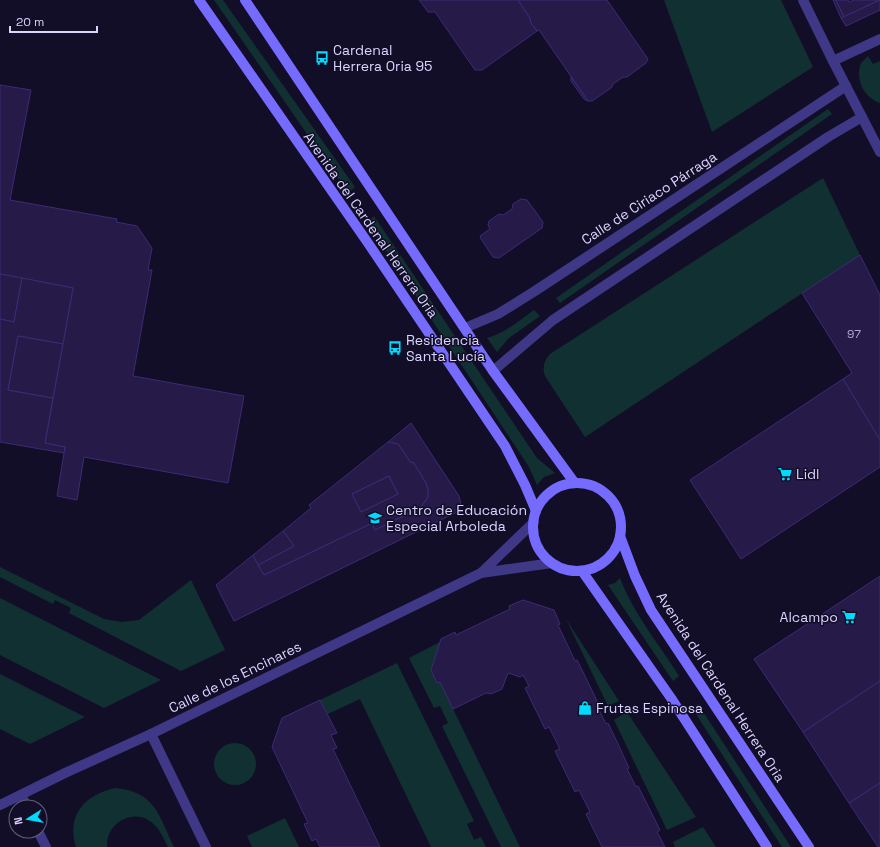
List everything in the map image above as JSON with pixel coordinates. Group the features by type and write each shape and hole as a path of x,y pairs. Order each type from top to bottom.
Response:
{"main road":[{"name":"Avenida del Cardenal Herrera Oria","path":"199,0 368,243 505,446 536,511"},
{"name":"Avenida del Cardenal Herrera Oria","path":"245,0 493,371 574,482"},
{"name":"Avenida del Cardenal Herrera Oria","path":"574,482 594,486 603,491 616,506 620,516 621,526 617,545 612,553 599,565 582,570 566,570 552,563 541,552 535,538 534,522 536,511 542,500 550,491 562,485 574,482"},
{"name":"Avenida del Cardenal Herrera Oria","path":"620,536 635,576 651,610 809,847"},
{"path":"582,570 671,698 767,847"}],"street":[{"path":"803,0 862,117 876,132 880,152"},
{"path":"833,61 880,39"},
{"name":"Calle de Ciriaco Párraga","path":"465,328 498,314 535,291 846,86"},
{"path":"493,371 553,320 828,137 862,117"},
{"name":"Calle de los Encinares","path":"0,805 151,734 481,573 534,522"},
{"name":"Calle de los Encinares","path":"481,573 552,563"},
{"path":"151,734 206,847"},
{"path":"21,795 23,799"}],"green space":[{"path":"214,0 223,0 355,187 348,193"},
{"path":"664,0 781,0 813,67 712,132"},
{"path":"868,56 873,64 880,61 880,103 875,101 866,93 859,78 860,66"},
{"path":"828,109 832,114 560,303 556,298"},
{"path":"823,178 860,255 585,437 545,376 544,364 550,354"},
{"path":"374,216 537,458 555,473 544,477 537,485 529,467 367,222"},
{"path":"534,310 540,316 509,338 497,352 487,338 506,330"},
{"path":"0,567 104,619 122,622 139,620 191,580 225,650 181,671 69,613 71,608 55,600 53,604 0,577"},
{"path":"620,578 625,591 639,616 679,676 673,681 608,585 615,583"},
{"path":"0,598 161,680 104,708 0,655"},
{"path":"566,619 619,701 608,706"},
{"path":"440,642 431,670 437,683 440,682 520,847 501,847 442,726 448,723 440,706 434,708 409,658"},
{"path":"397,663 474,821 467,824 474,840 481,837 486,847 431,847 360,699 328,714 320,700"},
{"path":"0,674 85,717 30,744 0,729"},
{"path":"698,704 791,847 782,847 692,708"},
{"path":"627,712 696,817 667,830 614,720"},
{"path":"231,743 239,743 250,749 256,760 256,768 250,779 239,785 231,785 220,779 214,768 214,760 220,749"},
{"path":"115,788 128,790 139,794 154,807 174,847 168,847 160,832 152,822 142,817 130,817 118,822 110,832 107,847 76,847 74,825 80,808 95,796 104,791"},
{"path":"285,818 299,847 252,847 247,836"},
{"path":"703,827 716,847 675,847 673,842"}],"building":[{"path":"419,0 518,0 537,31 482,70 475,70 435,12 428,12"},
{"path":"518,0 607,0 648,59 646,63 627,77 623,77 613,84 611,88 592,101 588,101 539,30 537,31 531,23 530,18"},
{"path":"833,0 836,0 844,17 841,18"},
{"path":"836,0 848,0 849,2 854,0 879,0 844,17"},
{"path":"880,0 880,10 846,26 841,18"},
{"path":"571,77 588,101 584,99 571,81"},
{"path":"0,85 31,90 10,200 117,219 116,222 137,226 152,248 148,270 152,270 133,376 244,396 228,483 84,457 77,500 57,496 65,447 45,443 73,288 0,274"},
{"path":"521,199 527,200 543,222 542,228 499,258 493,257 480,236 490,229 488,225 489,221 499,214 503,215 512,209 513,204"},
{"path":"860,255 880,295 880,440 843,379 852,373 802,293"},
{"path":"0,274 22,278 14,322 0,319"},
{"path":"22,278 73,288 63,344 18,336 8,390 53,398 45,443 65,447 64,453 0,442 0,319 14,322"},
{"path":"18,336 63,344 53,398 8,390"},
{"name":"Lidl","path":"843,379 880,440 880,467 741,559 690,480"},
{"path":"411,423 459,496 461,504 457,512 234,621 216,585 253,555 264,575 372,523 375,530 421,507 428,497 426,483 413,462 411,463 398,444 388,442"},
{"path":"388,442 398,444 411,463 413,462 426,483 428,490 428,497 421,507 375,530 372,523 264,575 258,565 294,546 283,531 311,508 309,505","holes":["389,476 398,494 361,512 352,494"]},
{"path":"389,476 398,494 361,512 352,494"},
{"path":"283,531 294,546 258,565 253,555"},
{"name":"Alcampo","path":"880,576 880,681 803,732 754,659"},
{"path":"523,600 554,610 560,624 558,625 575,661 577,660 584,674 599,705 597,706 606,724 608,723 629,768 627,769 636,787 638,786 660,830 657,832 665,847 602,847 586,814 590,812 579,790 575,792 555,751 560,749 549,727 545,729 525,688 529,686 523,675 520,677 508,673 502,689 491,694 486,693 453,709 440,682 437,683 431,670 441,639 455,632 456,635 510,609 509,606"},
{"path":"880,681 880,783 849,803 803,732"},
{"path":"320,700 337,733 331,735 337,748 333,749 380,847 320,847 316,839 312,841 304,824 308,823 272,747 282,718"},
{"path":"880,783 880,847 878,847 849,803"}],"place":[{"name":"Cardenal Herrera Oria 95","path":"322,58"},
{"name":"Residencia Santa Lucía","path":"395,348"},
{"name":"Lidl","path":"785,474"},
{"name":"Centro de Educación Especial Arboleda","path":"375,518"},
{"name":"Alcampo","path":"849,617"},
{"name":"Frutas Espinosa","path":"585,708"}]}
